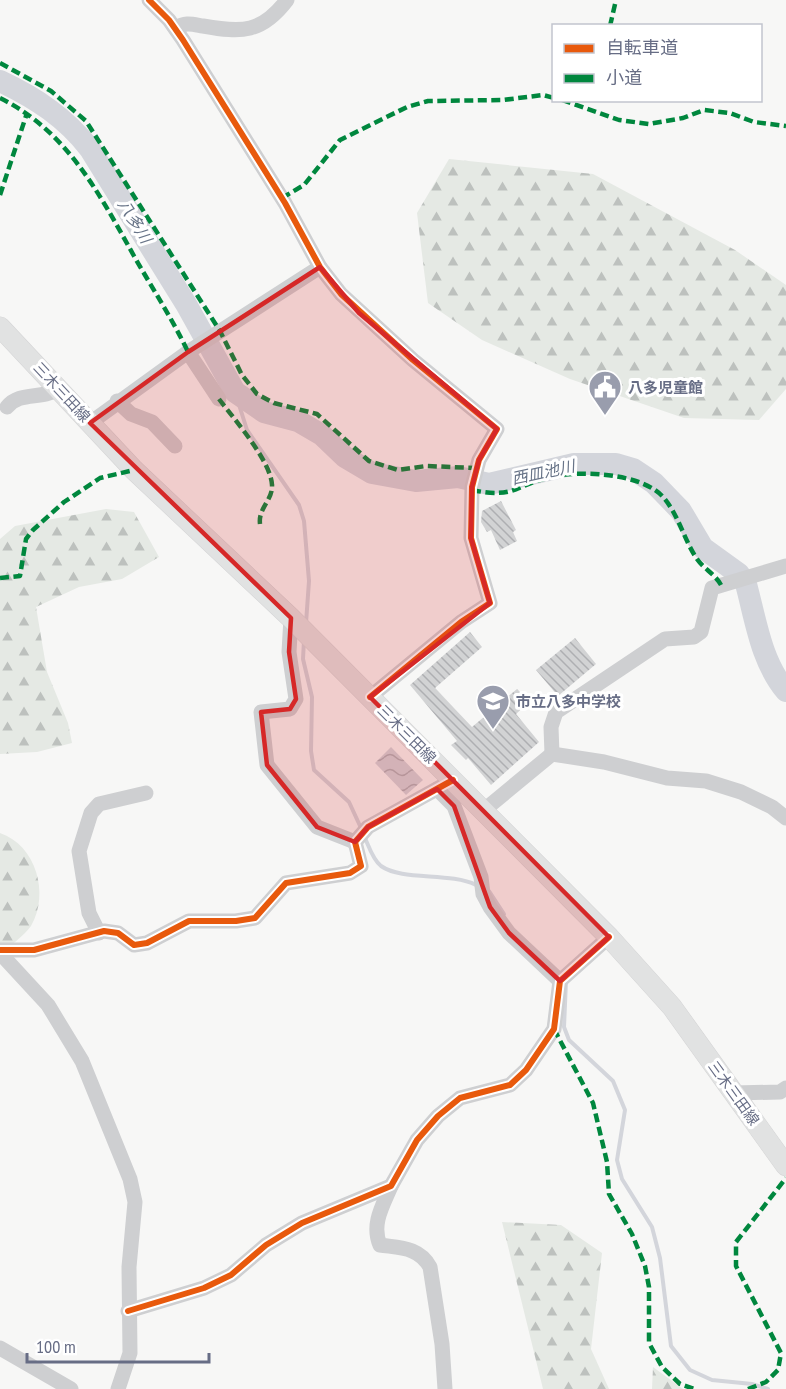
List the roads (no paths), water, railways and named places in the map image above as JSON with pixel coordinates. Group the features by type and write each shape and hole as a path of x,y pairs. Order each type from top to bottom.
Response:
{"main road":[{"name":"三木三田線","path":"0,327 134,470 370,697 445,784 483,811 609,938 672,1007 786,1166"}],"street":[{"path":"149,0 175,28 285,203 320,267 359,313 497,429 473,479 471,538 490,603 461,622 370,697"},
{"path":"175,28 185,23 246,30 263,25 277,14 288,0"},
{"path":"90,423 117,400 191,349 270,302 320,267"},
{"path":"191,349 219,399"},
{"path":"7,407 20,396 50,394 58,389"},
{"path":"117,400 131,414 152,422 175,446"},
{"path":"552,754 551,727 556,712 664,639 694,637 701,632 712,588 786,566"},
{"path":"298,626 289,652 296,699 290,709 261,712 267,765 317,827 355,842"},
{"path":"483,811 552,754 604,762 667,778 706,781 741,792 772,807 786,818"},
{"path":"355,842 368,827 445,784 481,877 483,894 489,907 509,933 560,981"},
{"path":"99,933 89,913 79,851 91,813 99,804 146,793"},
{"path":"0,952 34,950 99,933 118,933 134,945 147,943 189,921 236,921 255,918 286,883 350,873 360,866 355,842"},
{"path":"445,1389 442,1344 430,1267 425,1258 412,1250 380,1245 376,1238 379,1214 391,1186 417,1140 438,1116 460,1098 510,1085 526,1070 554,1029 560,981 609,938"},
{"path":"0,952 48,1005 82,1061 130,1179 135,1203 128,1311 130,1353 118,1389"},
{"path":"734,1093 780,1092 786,1088"},
{"path":"128,1311 204,1288 231,1275 266,1245 302,1223 391,1186"},
{"path":"0,1348 72,1389"}],"water":[{"path":"391,747 423,780 406,795 375,763"}],"waterway":[{"name":"西皿池川","path":"0,81 50,110 90,149 186,304 235,392 264,412 298,421 322,435 345,457 372,473 416,481 458,477 489,484 574,464 616,464 633,469 654,483 681,511 703,548 739,574 746,584 765,654 786,691"},
{"path":"235,392 247,430 299,505 304,521 309,581 306,623"},
{"path":"304,640 303,659 312,697 311,751 314,770 349,802 361,828"},
{"path":"365,838 376,860 390,871 453,879 476,885"},
{"path":"489,891 504,914"},
{"path":"566,981 564,1027 569,1040 613,1081 625,1110 617,1160 622,1179 652,1227 660,1258 671,1346 690,1370 712,1380 752,1384 768,1389"}],"place":[{"name":"八多児童館","path":"605,416"},
{"name":"市立八多中学校","path":"493,730"}],"water label":[{"name":"八多川","path":"135,221"}]}
